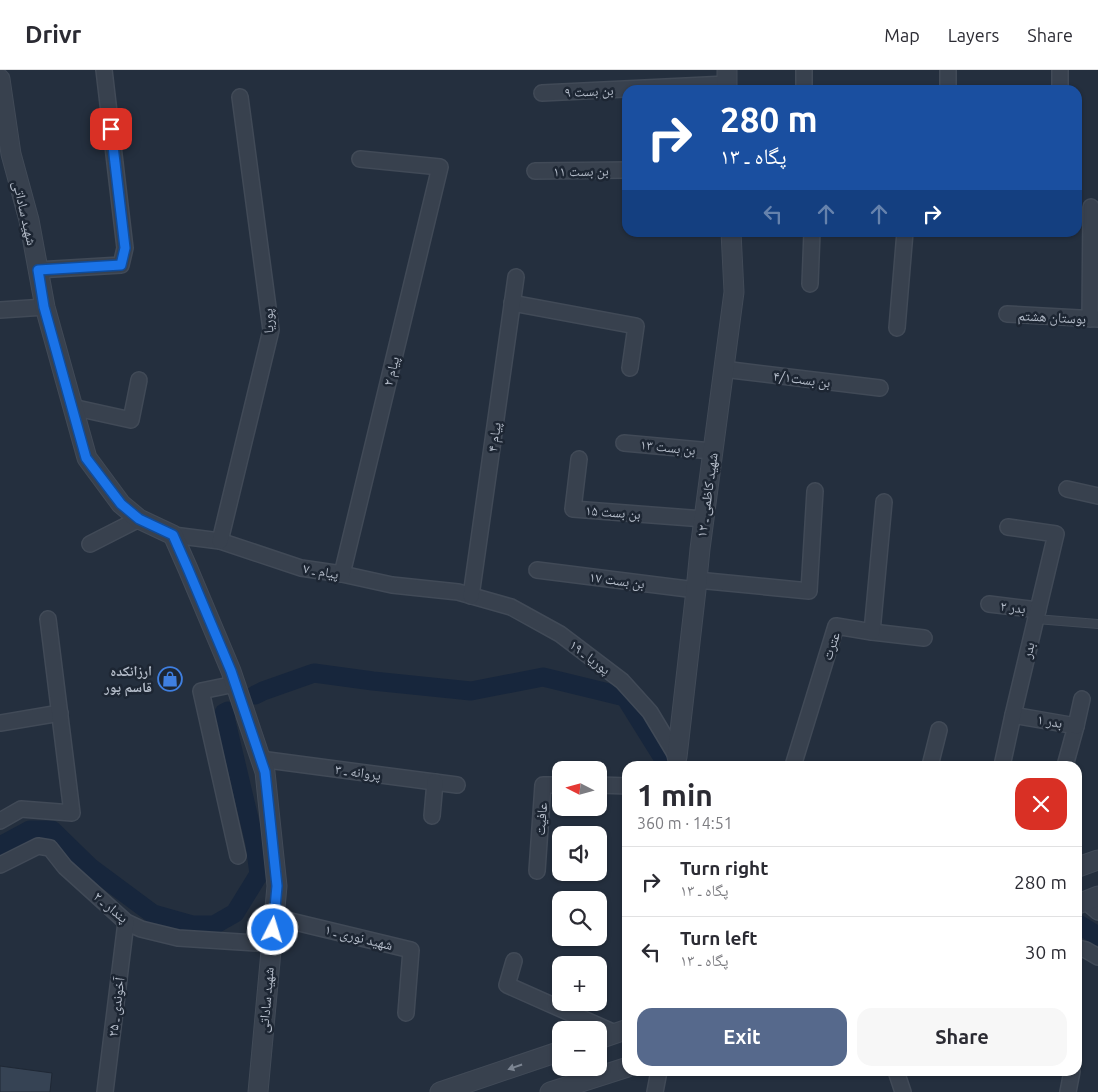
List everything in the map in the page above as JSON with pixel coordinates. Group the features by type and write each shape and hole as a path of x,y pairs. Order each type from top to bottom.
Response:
{"street":[{"path":"38,270 121,265 125,248 104,70"},
{"path":"804,70 804,85"},
{"path":"948,70 948,85"},
{"path":"1060,70 1060,85"},
{"name":"شهید ساداتی","path":"0,78 5,155 29,220 44,307 86,458 121,504 139,519 173,535 196,586 235,684 265,772 277,886 258,1092"},
{"name":"بن بست ۹","path":"665,85 727,81"},
{"name":"بن بست ۹","path":"542,93 622,88"},
{"name":"پوریا","path":"220,540 271,330 240,97"},
{"name":"پیام ۲","path":"342,574 440,167 360,159"},
{"name":"بن بست ۱۱","path":"535,172 622,170"},
{"path":"1091,207 1094,319"},
{"name":"شهید کاظمی ـ ۱۲","path":"677,761 712,451 734,292 732,237"},
{"path":"810,284 812,237"},
{"path":"897,328 905,237"},
{"name":"پیام ۴","path":"471,596 516,277"},
{"path":"512,303 636,326 630,368"},
{"path":"0,310 44,307"},
{"name":"بوستان هشتم","path":"1007,314 1094,319"},
{"name":"بن بست۴/۱","path":"723,369 880,388"},
{"path":"72,407 131,420 139,380"},
{"name":"بن بست ۱۳","path":"624,443 712,451"},
{"name":"بن بست ۱۵","path":"579,459 573,509 704,519"},
{"path":"1067,489 1098,496"},
{"name":"بن بست ۱۷","path":"537,570 696,585 809,591 815,490"},
{"path":"884,502 872,632 924,638"},
{"path":"90,544 139,519"},
{"name":"بدر","path":"1003,761 1056,534 1008,527"},
{"name":"پیام ـ ۷","path":"173,535 220,540 301,568 342,574 392,585 458,592 471,596"},
{"name":"پوریا ـ ۱۹","path":"471,596 511,607 560,634 622,681 650,712 677,761"},
{"name":"بدر ۲","path":"989,604 1037,615"},
{"path":"0,821 21,809 72,813 48,619"},
{"name":"عترت","path":"794,761 836,626 872,632"},
{"path":"235,684 201,691 238,856"},
{"path":"1076,726 1082,699"},
{"path":"0,723 60,713"},
{"name":"بدر ۱","path":"1013,714 1076,726 1066,761"},
{"path":"931,761 939,730"},
{"name":"پروانه ـ ۳","path":"260,759 456,785"},
{"path":"432,816 435,782"},
{"name":"عافیت","path":"537,872 543,784 552,784"},
{"path":"608,785 622,786"},
{"name":"پندار ـ ۲","path":"0,865 38,846 50,848 65,867 126,922 141,929 178,938 272,944"},
{"path":"1082,866 1098,860"},
{"name":"شهید نوری ـ ۱","path":"274,917 411,950 406,1013"},
{"name":"آخوندی ـ ۲۵","path":"105,1092 126,922"},
{"path":"1082,949 1098,957"},
{"path":"514,961 507,985 614,1034"},
{"path":"440,1092 552,1054"},
{"path":"550,1092 622,1069"},
{"path":"655,1092 658,1076"},
{"path":"898,1076 903,1092"},
{"path":"1068,1092 1071,1076"}],"lane":[{"path":"1037,615 1098,624"}],"building":[{"path":"0,1066 52,1073 50,1092 0,1092"}],"waterway":[{"path":"255,695 314,673 471,691 543,677 625,697 665,761"},
{"path":"0,846 30,830 52,830 91,868 153,914 192,925 214,925 235,913 259,874 255,844 224,713 228,711"},
{"path":"1082,926 1098,936"}],"place":[{"name":"ارزانکده قاسم پور","path":"170,679"}],"route":[{"path":"111,129 125,248 121,265 38,270 44,307 86,458 121,504 139,519 173,535 231,671 265,772 277,886 273,930"}]}
